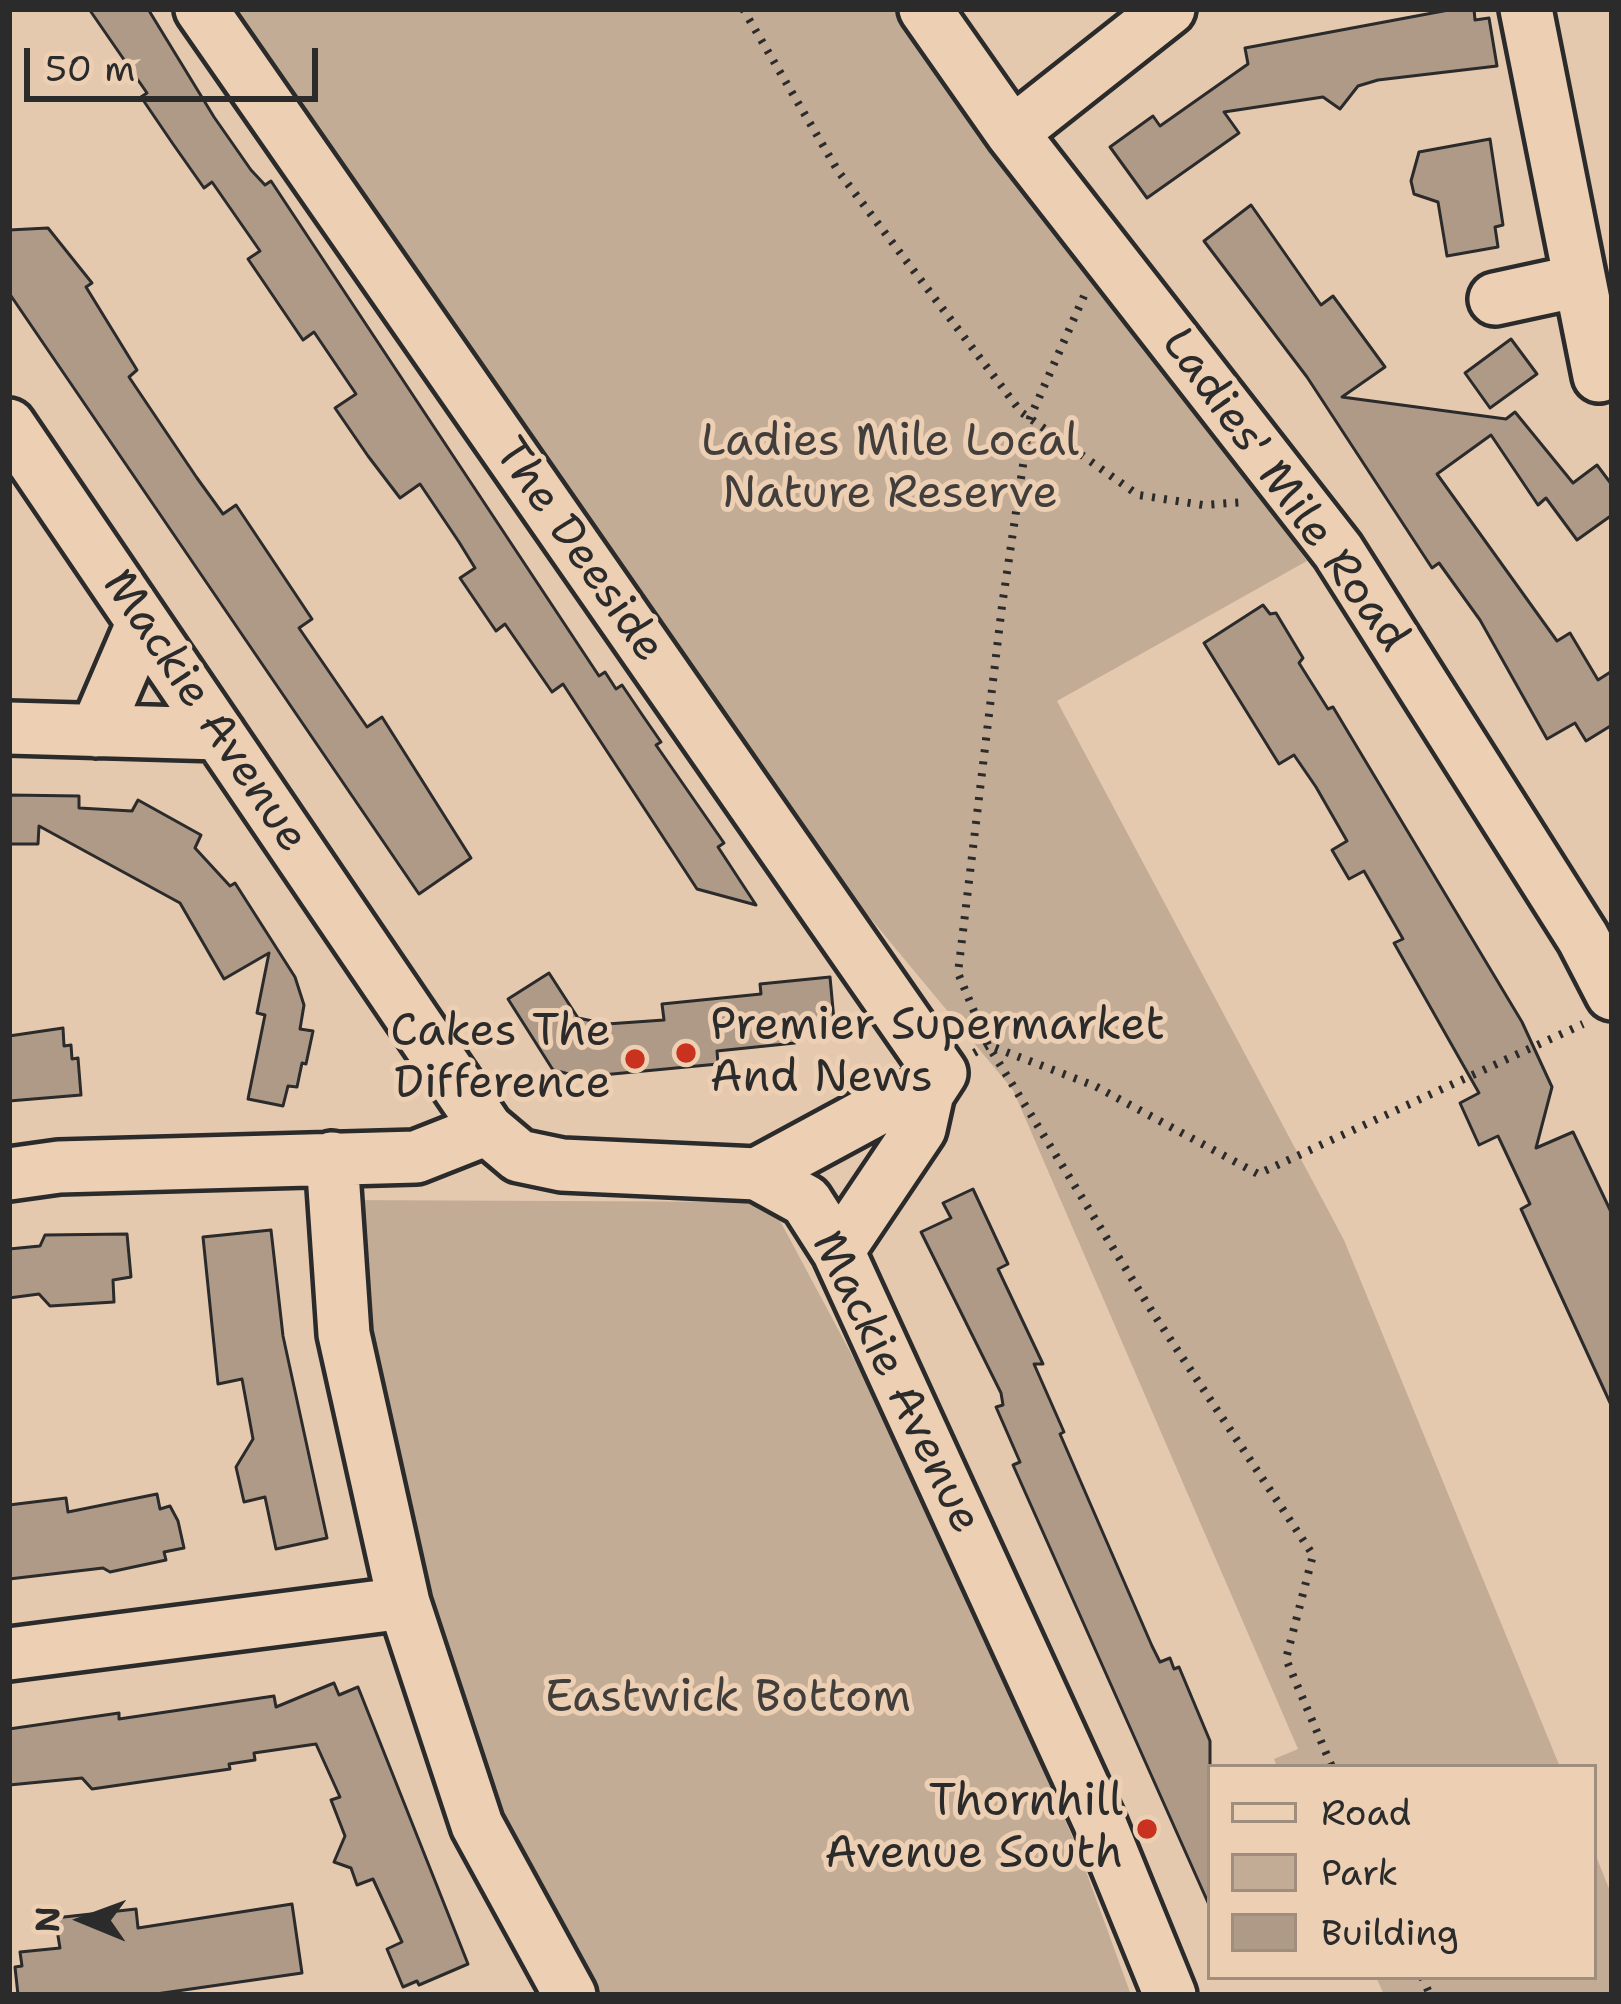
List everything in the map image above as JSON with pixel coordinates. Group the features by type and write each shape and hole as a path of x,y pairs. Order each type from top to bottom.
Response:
{"street":[{"name":"The Deeside","path":"201,9 941,1073 928,1093 920,1129 838,1251"},
{"name":"Ladies' Mile Road","path":"925,9 1012,133 1338,551 1597,940 1604,1006"},
{"path":"1012,133 1169,9"},
{"path":"1526,9 1599,376"},
{"path":"1496,299 1578,281"},
{"name":"Mackie Avenue","path":"9,425 487,1129 519,1156 562,1165 757,1174 806,1201 838,1251 1100,1821 1170,1995"},
{"path":"97,731 142,624"},
{"path":"9,728 219,734"},
{"path":"757,1174 894,1100 928,1093"},
{"path":"9,1174 59,1167 416,1157 487,1129"},
{"path":"332,1157 344,1334 404,1603 477,1826 570,1995"},
{"path":"9,1654 404,1603"}],"path":[{"path":"742,9 838,171 1021,412 1138,495 1203,505 1262,501 1292,489"},
{"path":"1104,250 1030,418 958,973 988,1045 1154,1313 1313,1555 1286,1659 1331,1764"},
{"path":"988,1045 1095,1086 1258,1174 1604,1006"}],"green space":[{"name":"Ladies Mile Local Nature Reserve","path":"234,9 900,9 1307,561 1057,701 1344,1240 1559,1764 1276,1764 1274,1759 1298,1749 1013,1090 798,831"},
{"name":"Eastwick Bottom","path":"346,1200 770,1202 908,1460 1079,1852 1131,1995 602,1995 488,1809 453,1699 369,1371"},
{"path":"1597,1858 1612,1896 1612,1995 1384,1995 1377,1980 1597,1980"}],"building":[{"path":"89,9 148,9 214,117 251,170 265,185 271,181 599,676 605,672 616,689 622,685 661,742 656,745 724,843 718,847 756,905 697,889 563,684 552,692 505,624 496,631 460,578 475,568 459,542 420,484 400,498 368,456 335,408 356,394 314,332 303,340 248,259 260,251 212,182 204,188 141,97 147,93"},
{"path":"1474,9 1475,20 1489,18 1497,66 1378,80 1358,86 1340,109 1323,97 1224,112 1239,133 1147,198 1110,147 1153,116 1160,126 1248,64 1245,48"},
{"path":"1490,139 1503,225 1495,227 1498,247 1447,256 1438,202 1414,194 1411,181 1419,152"},
{"path":"1251,205 1321,305 1333,296 1385,367 1342,397 1506,419 1515,412 1573,483 1597,465 1612,485 1612,515 1577,540 1546,498 1538,505 1491,435 1437,474 1557,641 1570,633 1598,680 1612,671 1612,725 1586,741 1575,723 1547,739 1480,620 1439,563 1432,568 1307,377 1204,241"},
{"path":"48,228 92,283 86,287 137,370 129,377 223,514 236,505 312,619 299,628 367,727 382,717 471,858 419,894 9,293 9,230"},
{"path":"1511,339 1537,374 1490,408 1465,373"},
{"path":"1263,605 1270,614 1276,613 1303,658 1299,663 1328,709 1333,707 1522,1022 1552,1087 1536,1148 1573,1132 1612,1214 1612,1407 1521,1209 1530,1204 1498,1136 1479,1145 1460,1103 1479,1093 1394,943 1403,939 1364,871 1349,879 1332,850 1347,841 1316,787 1294,755 1279,764 1204,643"},
{"path":"9,795 79,796 79,808 132,811 138,800 201,835 195,848 230,886 235,883 295,977 304,1005 300,1029 313,1031 297,1087 288,1086 283,1106 248,1099 265,1015 257,1013 269,953 224,979 180,903 39,826 38,844 9,844"},
{"path":"549,973 578,1018 607,1024 664,1020 662,1004 761,994 760,984 830,977 835,1031 795,1035 795,1043 717,1051 718,1064 581,1077 553,1070 508,999"},
{"path":"63,1028 64,1046 71,1045 72,1059 78,1058 81,1095 9,1101 9,1036"},
{"path":"973,1189 1008,1264 998,1269 1043,1364 1034,1364 1064,1432 1060,1434 1152,1646 1160,1662 1170,1658 1174,1669 1179,1667 1210,1741 1207,1900 1013,1465 1020,1462 996,1407 1003,1405 1001,1393 921,1232 951,1218 943,1203"},
{"path":"271,1230 283,1336 327,1538 276,1549 265,1497 244,1502 236,1467 253,1439 242,1379 218,1384 203,1237"},
{"path":"127,1234 131,1277 113,1280 114,1302 50,1306 39,1294 9,1298 9,1249 40,1246 45,1235"},
{"path":"157,1494 160,1509 170,1506 178,1521 184,1548 164,1552 166,1560 110,1572 103,1568 9,1579 9,1505 66,1498 68,1512"},
{"path":"334,1683 339,1695 358,1687 468,1964 419,1985 417,1981 403,1987 387,1949 402,1942 373,1879 357,1885 351,1868 334,1862 345,1836 331,1800 340,1797 316,1744 254,1753 255,1760 229,1764 230,1769 92,1789 82,1778 9,1785 9,1729 119,1713 119,1719 274,1696 276,1707"},
{"path":"292,1904 302,1973 149,1995 18,1995 15,1967 22,1966 20,1952 60,1948 55,1918 136,1909 138,1928"}],"place":[{"name":"Premier Supermarket And News","path":"686,1053"},
{"name":"Cakes The Difference","path":"635,1059"},
{"name":"Thornhill Avenue South","path":"1147,1829"}]}
